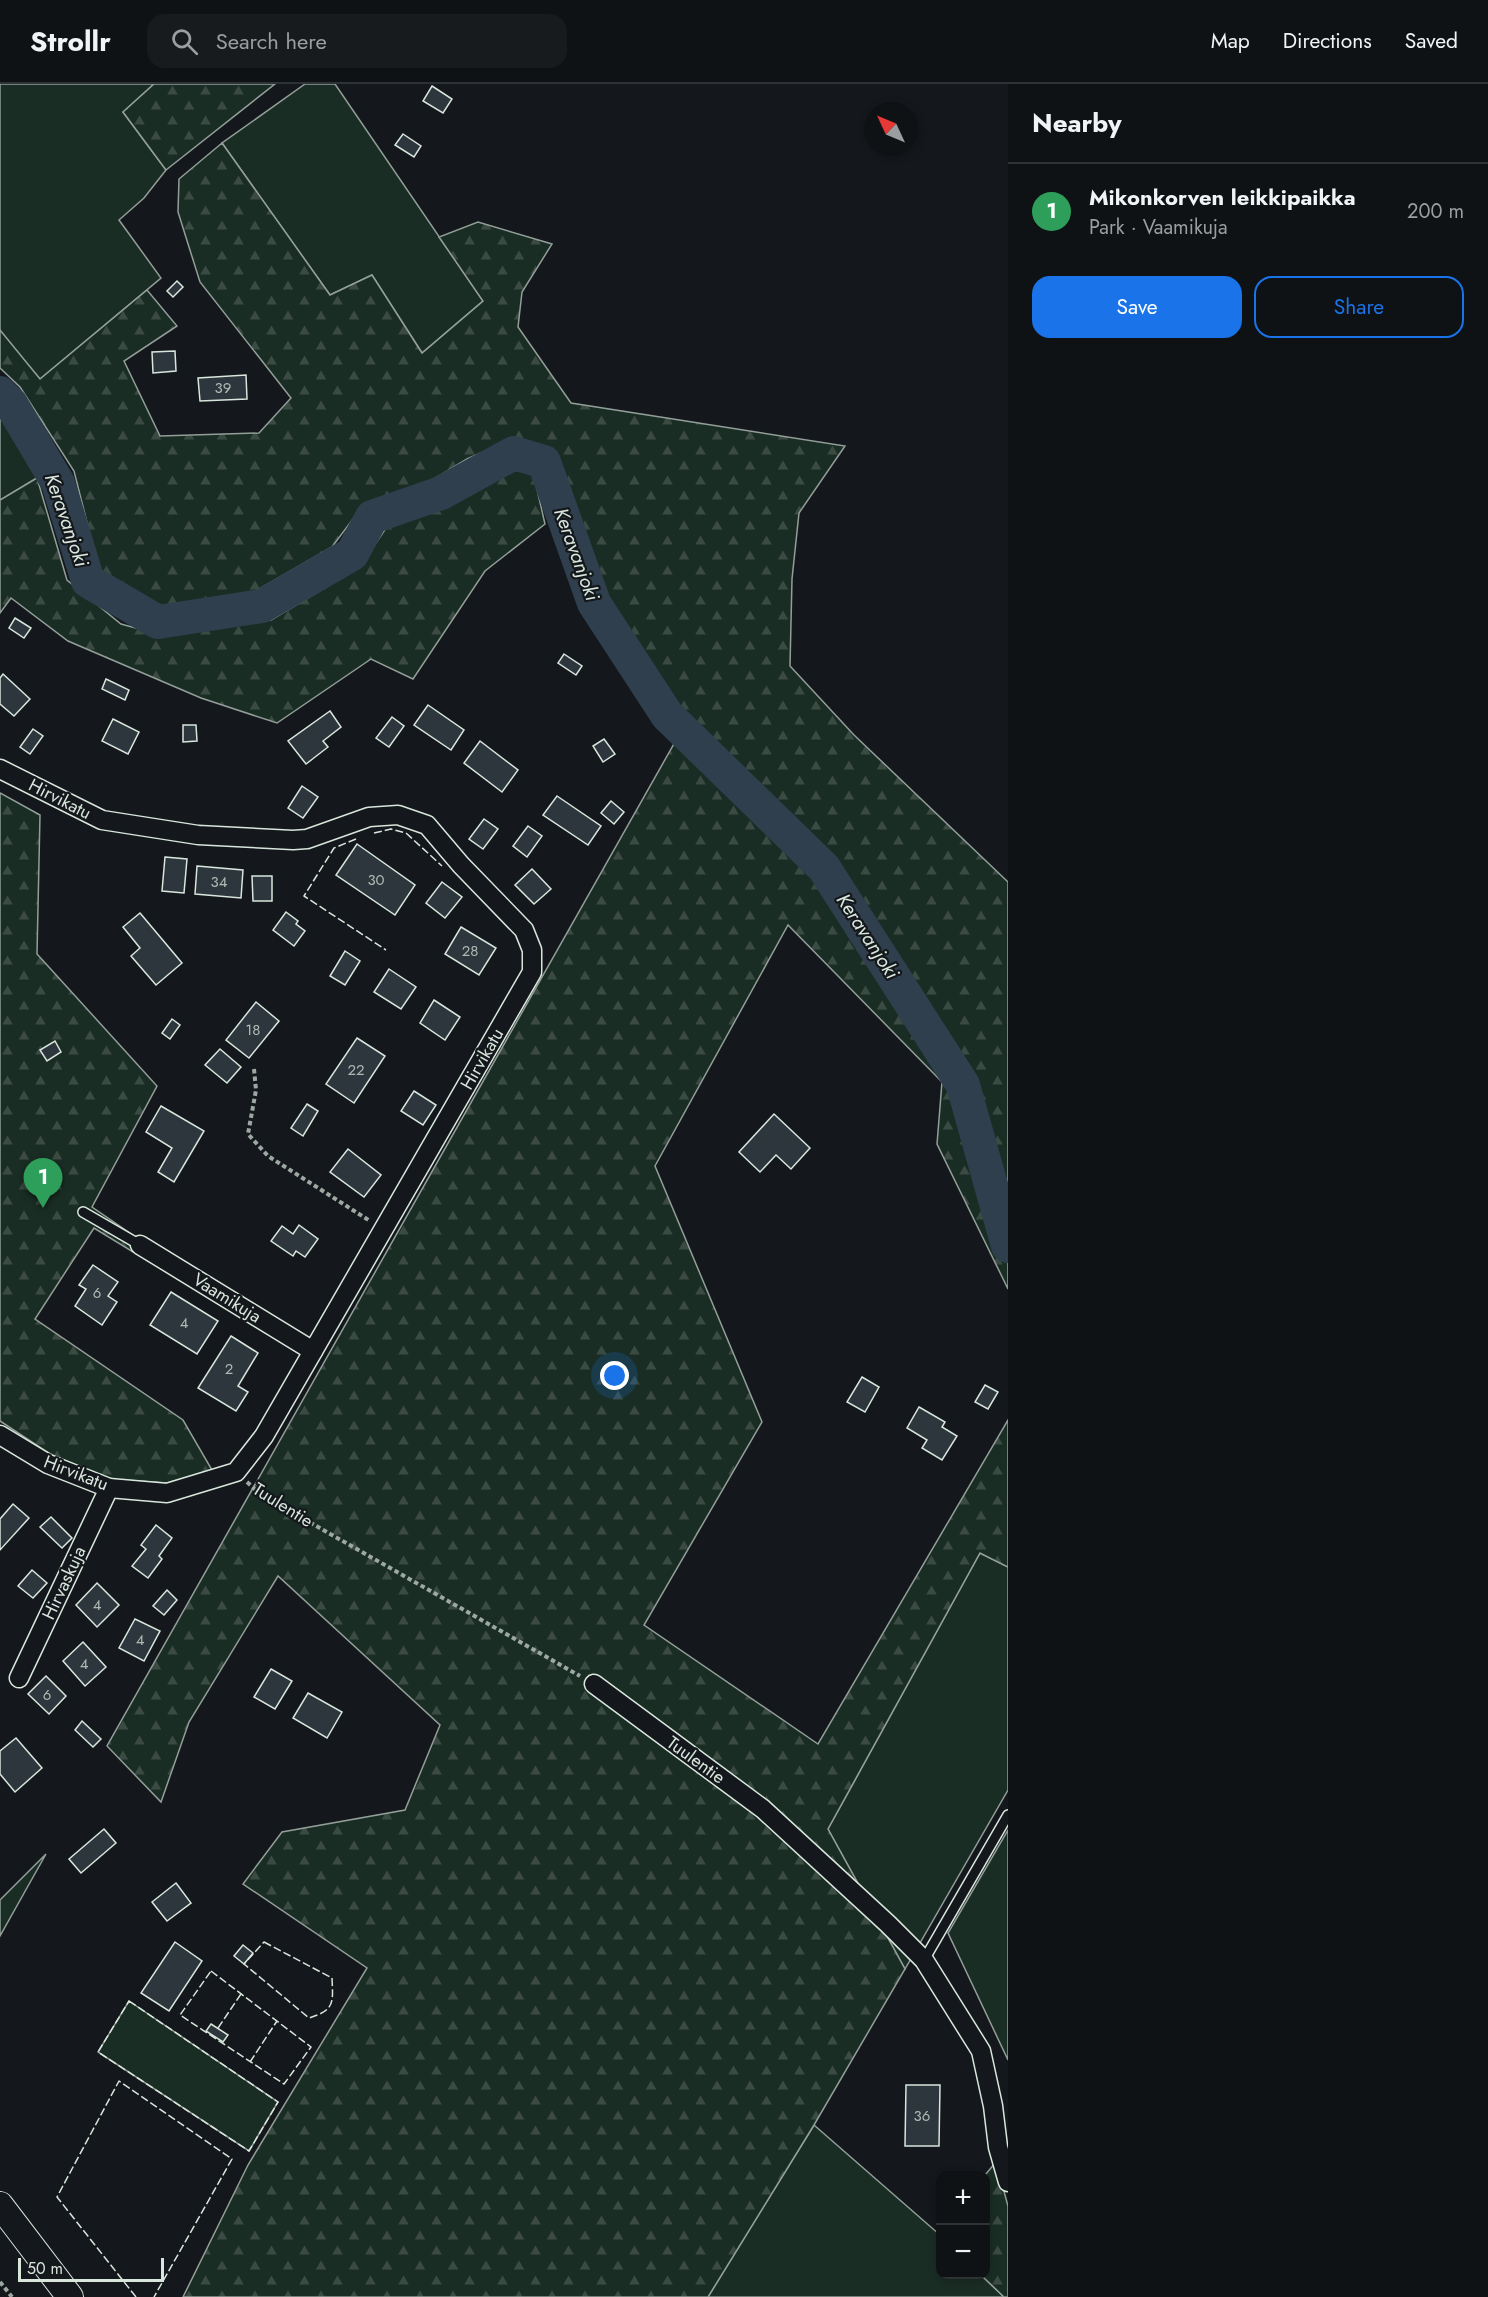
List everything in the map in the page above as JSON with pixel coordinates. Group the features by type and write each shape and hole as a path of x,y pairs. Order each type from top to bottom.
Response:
{"main road":[{"path":"0,2205 70,2297"}],"street":[{"name":"Hirvikatu","path":"0,769 102,820 198,835 307,839 369,817 398,815 427,825 460,865 524,930 532,950 532,972 264,1436 236,1472 167,1493 109,1488 48,1464 0,1435"},
{"name":"Vaamikuja","path":"140,1245 313,1351"},
{"name":"Hirvaskuja","path":"19,1678 109,1488"},
{"name":"Tuulentie","path":"594,1684 763,1809 924,1960 981,2051 993,2106 998,2147 1007,2175"}],"lane":[{"path":"83,1212 140,1245"},
{"path":"924,1960 1008,1815"}],"path":[{"path":"254,1069 256,1090 248,1134 268,1156 384,1229"},
{"name":"Tuulentie","path":"236,1472 260,1494 594,1684"},
{"path":"0,2282 12,2297"}],"green space":[{"path":"0,84 154,84 123,112 166,170 144,198 119,220 161,278 40,379 0,332"},
{"path":"154,84 275,84 166,170 123,112"},
{"path":"305,84 335,84 483,301 422,353 372,275 330,295 222,143"},
{"path":"222,143 330,295 372,275 422,353 483,301 439,237 478,222 552,244 522,292 518,327 571,403 845,446 799,513 792,579 790,666 854,735 1008,882 1008,1289 937,1144 942,1082 788,925 655,1166 762,1422 644,1625 818,1744 1008,1420 1008,1567 980,1553 828,1829 905,1969 814,2125 708,2297 183,2297 248,2165 367,1968 243,1884 282,1832 405,1810 440,1725 278,1576 189,1722 161,1802 107,1746 688,719 609,598 554,453 508,441 467,459 421,487 362,507 332,547 256,591 162,607 100,574 74,471 20,387 0,368 0,330 40,379 147,290 177,326 124,361 160,436 259,433 291,398 200,282 178,212 179,179"},
{"path":"0,402 7,409 37,478 0,500"},
{"path":"512,470 533,472 545,524 485,571 413,679 371,659 277,723 201,698 68,641 11,598 0,613 0,500 37,478 67,580 121,624 165,636 271,620 360,567 386,528 446,505"},
{"path":"0,793 40,815 37,954 157,1086 92,1207 140,1240 133,1252 94,1228 35,1319 183,1420 212,1470 167,1483 109,1479 50,1454 0,1421"},
{"path":"980,1553 1008,1567 1008,1790 905,1969 828,1829"},
{"path":"1008,1830 1008,2060 948,1933"},
{"path":"46,1854 0,1936 0,1900"},
{"path":"129,2001 278,2102 249,2151 98,2052"},
{"path":"814,2125 936,2232 936,2279 985,2279 1004,2297 708,2297"},
{"path":"996,2162 1008,2206 1008,2297 1004,2297 985,2279 990,2279 988,2171"}],"building":[{"path":"432,86 452,99 443,113 423,101"},
{"path":"403,134 421,146 414,157 395,145"},
{"path":"177,281 183,287 173,297 167,291"},
{"path":"175,351 176,371 153,373 152,352"},
{"path":"246,375 247,399 200,401 198,378"},
{"path":"15,618 31,628 24,638 9,628"},
{"path":"564,654 582,666 576,675 558,663"},
{"path":"3,674 30,699 14,716 0,704 0,678"},
{"path":"106,679 129,690 125,700 102,689"},
{"path":"428,705 464,730 451,750 414,725"},
{"path":"330,711 341,727 323,741 328,747 306,764 288,741"},
{"path":"392,717 404,726 389,747 376,738"},
{"path":"113,719 139,732 128,754 102,741"},
{"path":"183,725 196,725 197,741 183,742"},
{"path":"33,729 43,736 30,754 20,747"},
{"path":"604,739 615,754 603,762 593,746"},
{"path":"480,741 518,770 502,792 464,763"},
{"path":"302,786 318,797 303,818 288,808"},
{"path":"557,796 601,826 588,845 543,815"},
{"path":"611,801 624,812 614,824 601,813"},
{"path":"484,819 498,829 483,849 469,839"},
{"path":"528,826 542,836 527,857 513,846"},
{"path":"357,844 415,885 395,915 336,875"},
{"path":"165,857 187,859 184,893 162,891"},
{"path":"197,866 243,870 241,898 195,894"},
{"path":"532,869 551,889 534,904 515,885"},
{"path":"252,876 272,876 272,901 253,901"},
{"path":"442,882 462,897 445,918 426,903"},
{"path":"286,912 298,921 296,924 305,931 294,946 273,930"},
{"path":"140,913 182,963 156,985 131,956 140,948 123,927"},
{"path":"461,927 496,948 479,975 445,954"},
{"path":"345,951 360,961 345,985 330,976"},
{"path":"389,969 416,987 401,1009 374,992"},
{"path":"434,1000 460,1017 445,1040 420,1023"},
{"path":"256,1002 279,1021 249,1058 226,1040"},
{"path":"172,1019 180,1025 170,1039 162,1033"},
{"path":"357,1038 385,1056 354,1103 326,1084"},
{"path":"55,1041 61,1052 47,1061 40,1050"},
{"path":"220,1049 241,1067 227,1083 205,1065"},
{"path":"414,1091 436,1105 423,1125 401,1111"},
{"path":"307,1104 318,1111 303,1136 291,1128"},
{"path":"161,1106 204,1131 174,1182 158,1172 172,1148 146,1132"},
{"path":"774,1114 810,1148 791,1169 776,1155 760,1172 739,1152"},
{"path":"348,1149 381,1175 364,1197 330,1172"},
{"path":"299,1225 318,1239 305,1257 296,1251 293,1256 271,1241 282,1226 293,1234"},
{"path":"93,1265 118,1282 108,1296 117,1302 102,1325 75,1306 86,1289 79,1285"},
{"path":"171,1292 218,1321 197,1354 150,1325"},
{"path":"231,1336 258,1353 238,1386 248,1392 236,1411 198,1388"},
{"path":"862,1377 879,1387 865,1412 847,1402"},
{"path":"985,1385 998,1392 988,1409 975,1402"},
{"path":"919,1407 945,1422 942,1427 957,1436 942,1460 922,1448 927,1440 907,1428"},
{"path":"13,1504 29,1518 0,1550 0,1519"},
{"path":"51,1517 72,1538 62,1548 40,1527"},
{"path":"156,1525 172,1538 159,1556 162,1559 148,1578 132,1566 146,1549 141,1545"},
{"path":"32,1570 47,1583 33,1598 18,1586"},
{"path":"97,1583 119,1605 97,1627 76,1605"},
{"path":"167,1590 177,1600 164,1615 153,1606"},
{"path":"135,1619 160,1631 144,1661 119,1648"},
{"path":"83,1642 106,1667 85,1686 63,1661"},
{"path":"271,1669 292,1681 275,1709 254,1697"},
{"path":"46,1676 66,1696 49,1714 28,1694"},
{"path":"308,1693 342,1712 327,1738 293,1718"},
{"path":"82,1721 101,1739 93,1747 75,1730"},
{"path":"16,1738 42,1768 15,1792 0,1774 0,1751"},
{"path":"104,1829 116,1843 81,1873 69,1859"},
{"path":"176,1883 191,1903 167,1921 152,1902"},
{"path":"175,1942 202,1961 169,2011 141,1993"},
{"path":"243,1945 253,1953 244,1964 234,1956"},
{"path":"211,2024 228,2035 223,2042 206,2031"},
{"path":"906,2085 940,2085 939,2146 905,2146"}],"waterway":[{"name":"Keravanjoki","path":"0,393 11,404 58,483 88,581 158,622 262,606 352,554 372,517 441,493 514,453 544,462 594,603 667,715 824,868 963,1085 1008,1246"}],"fence":[{"path":"374,833 391,829 406,833 442,866"},
{"path":"356,839 334,848 304,896 386,950"},
{"path":"264,1942 332,1978 332,2000 324,2012 309,2018 244,1964 264,1942"},
{"path":"211,1971 311,2047 284,2084 180,2015 211,1971"},
{"path":"218,2028 241,1994"},
{"path":"129,2001 278,2102 249,2151 98,2052 129,2001"},
{"path":"250,2062 277,2021"},
{"path":"136,2297 57,2197 119,2081 232,2159 154,2297"}],"place":[{"name":"Mikonkorven leikkipaikka","path":"43,1208"}]}
